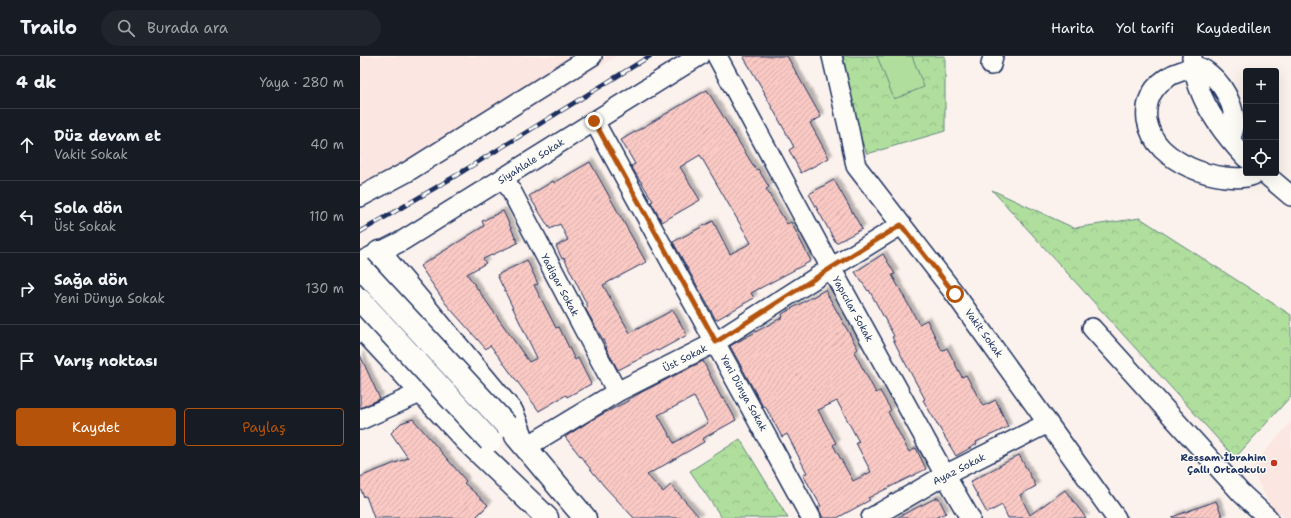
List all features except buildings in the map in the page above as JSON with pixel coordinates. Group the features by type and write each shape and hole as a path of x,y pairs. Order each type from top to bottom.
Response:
{"main road":[{"path":"380,252 512,412 526,447"},
{"path":"360,267 526,447 585,518"},
{"path":"419,298 393,287 376,298 366,315 367,333 466,440 549,518"},
{"path":"360,300 490,441 549,518"}],"street":[{"path":"360,197 407,172 592,56"},
{"name":"Siyahlale Sokak","path":"360,262 402,241 699,56"},
{"name":"Yapıcılar Sokak","path":"717,56 831,268 970,518"},
{"name":"Vakit Sokak","path":"832,56 856,166 955,294 1116,518"},
{"path":"1243,154 1209,110 1199,87 1193,62 1166,78 1151,94 1148,102 1148,126 1156,143 1173,158 1204,173 1216,176 1242,178 1248,176"},
{"name":"Yeni Dünya Sokak","path":"594,121 811,518"},
{"path":"1268,176 1291,196"},
{"name":"Yadigar Sokak","path":"504,177 617,392"},
{"name":"Üst Sokak","path":"526,447 617,392 716,342 901,225"},
{"path":"1092,328 1241,493 1268,518"},
{"path":"360,420 422,392"},
{"name":"Ayaz Sokak","path":"871,518 945,475 1048,423"}],"shaded area":[{"path":"360,56 617,56 498,128 360,208"},
{"name":"Ressam İbrahim Çallı Ortaokulu","path":"1291,422 1291,518 1287,518 1273,511 1252,470 1260,457"}],"green space":[{"path":"843,56 945,56 945,131 867,154 859,134"},
{"path":"877,56 912,56 924,87 894,99"},
{"path":"992,190 1074,228 1140,218 1291,315 1291,396 1235,458"},
{"path":"740,439 788,518 722,518 690,471"}],"railway":[{"path":"360,232 452,178 650,56"}],"place":[{"name":"Ressam İbrahim Çallı Ortaokulu","path":"1274,463"}],"route":[{"path":"594,121 716,342 901,225 955,294"}]}
